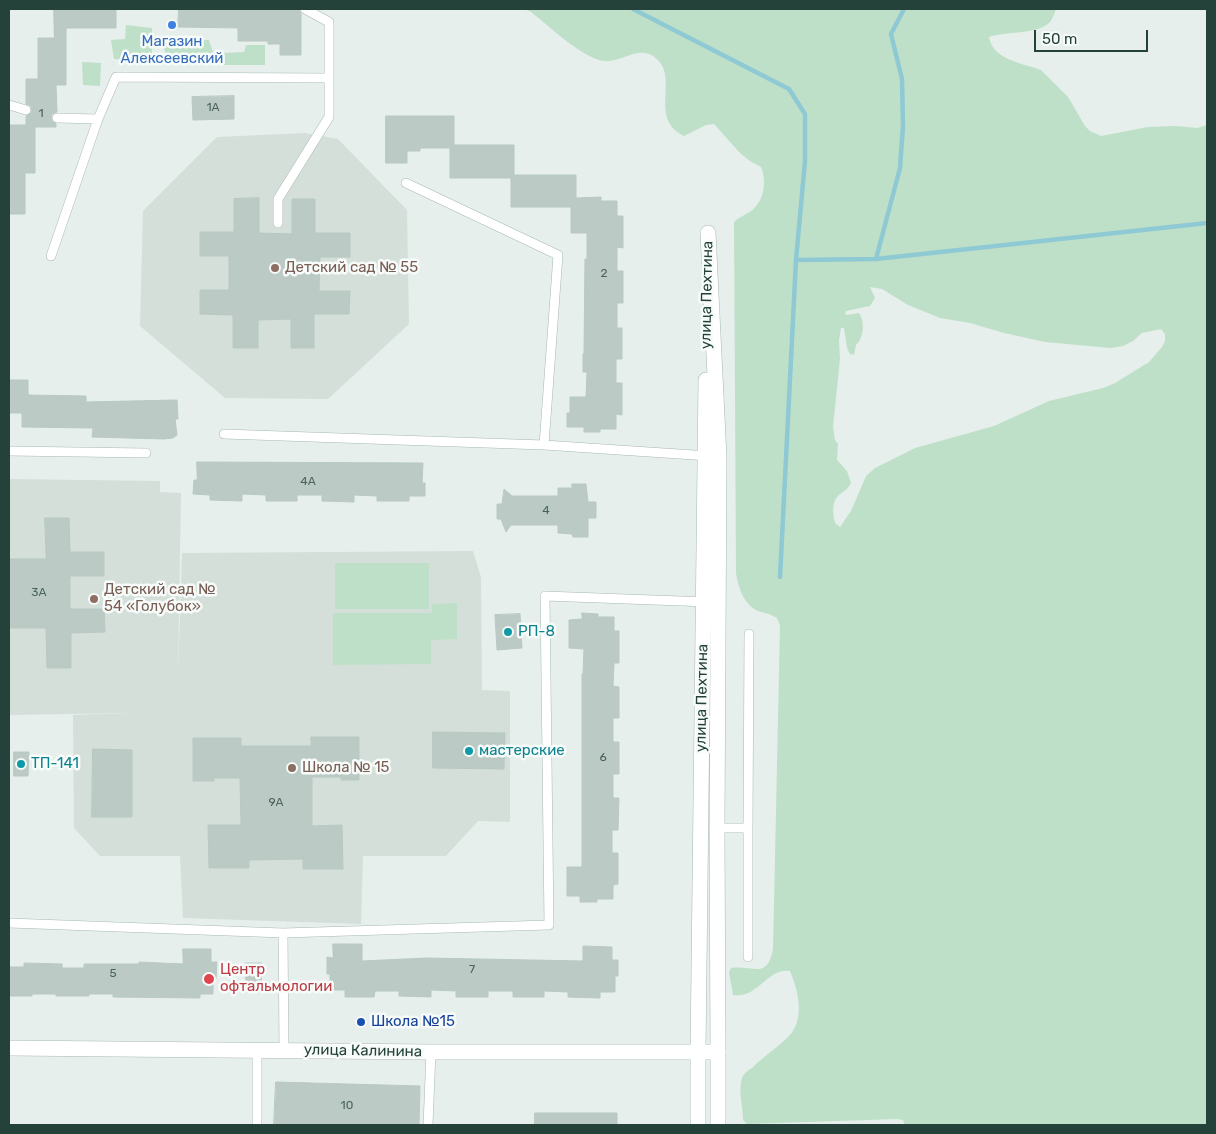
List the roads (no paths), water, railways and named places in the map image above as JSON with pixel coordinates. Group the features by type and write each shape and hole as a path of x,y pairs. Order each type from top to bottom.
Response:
{"street":[{"name":"улица Пехтина","path":"698,1125 698,1052 711,602 712,456 708,233 712,456"},
{"name":"улица Пехтина","path":"711,602 717,828 718,1125"},
{"name":"улица Калинина","path":"9,1048 431,1052 718,1052"}],"lane":[{"path":"278,223 278,198 329,116 329,22 305,9"},
{"path":"50,256 98,119 116,77 329,78"},
{"path":"9,105 26,110"},
{"path":"57,118 98,119"},
{"path":"406,183 558,255 544,445"},
{"path":"224,434 544,445 712,456"},
{"path":"9,451 146,453"},
{"path":"9,923 283,933 549,925 545,596 711,602"},
{"path":"748,957 749,634"},
{"path":"717,828 748,828"},
{"path":"283,933 284,1050"},
{"path":"257,1051 257,1125"},
{"path":"428,1125 431,1052"}],"waterway":[{"path":"633,9 789,89 805,114 805,161 796,260 780,577"},
{"path":"796,260 876,259 900,168 903,126 902,79 891,34 904,9"},
{"path":"876,259 1207,223"}],"place":[{"name":"Магазин Алексеевский","path":"172,25"},
{"name":"Детский сад № 55","path":"275,268"},
{"name":"Детский сад № 54 «Голубок»","path":"94,599"},
{"name":"РП-8","path":"508,632"},
{"name":"мастерские","path":"469,751"},
{"name":"ТП-141","path":"21,764"},
{"name":"Школа № 15","path":"292,768"},
{"name":"Центр офтальмологии","path":"209,979"},
{"name":"Школа №15","path":"361,1022"}]}
